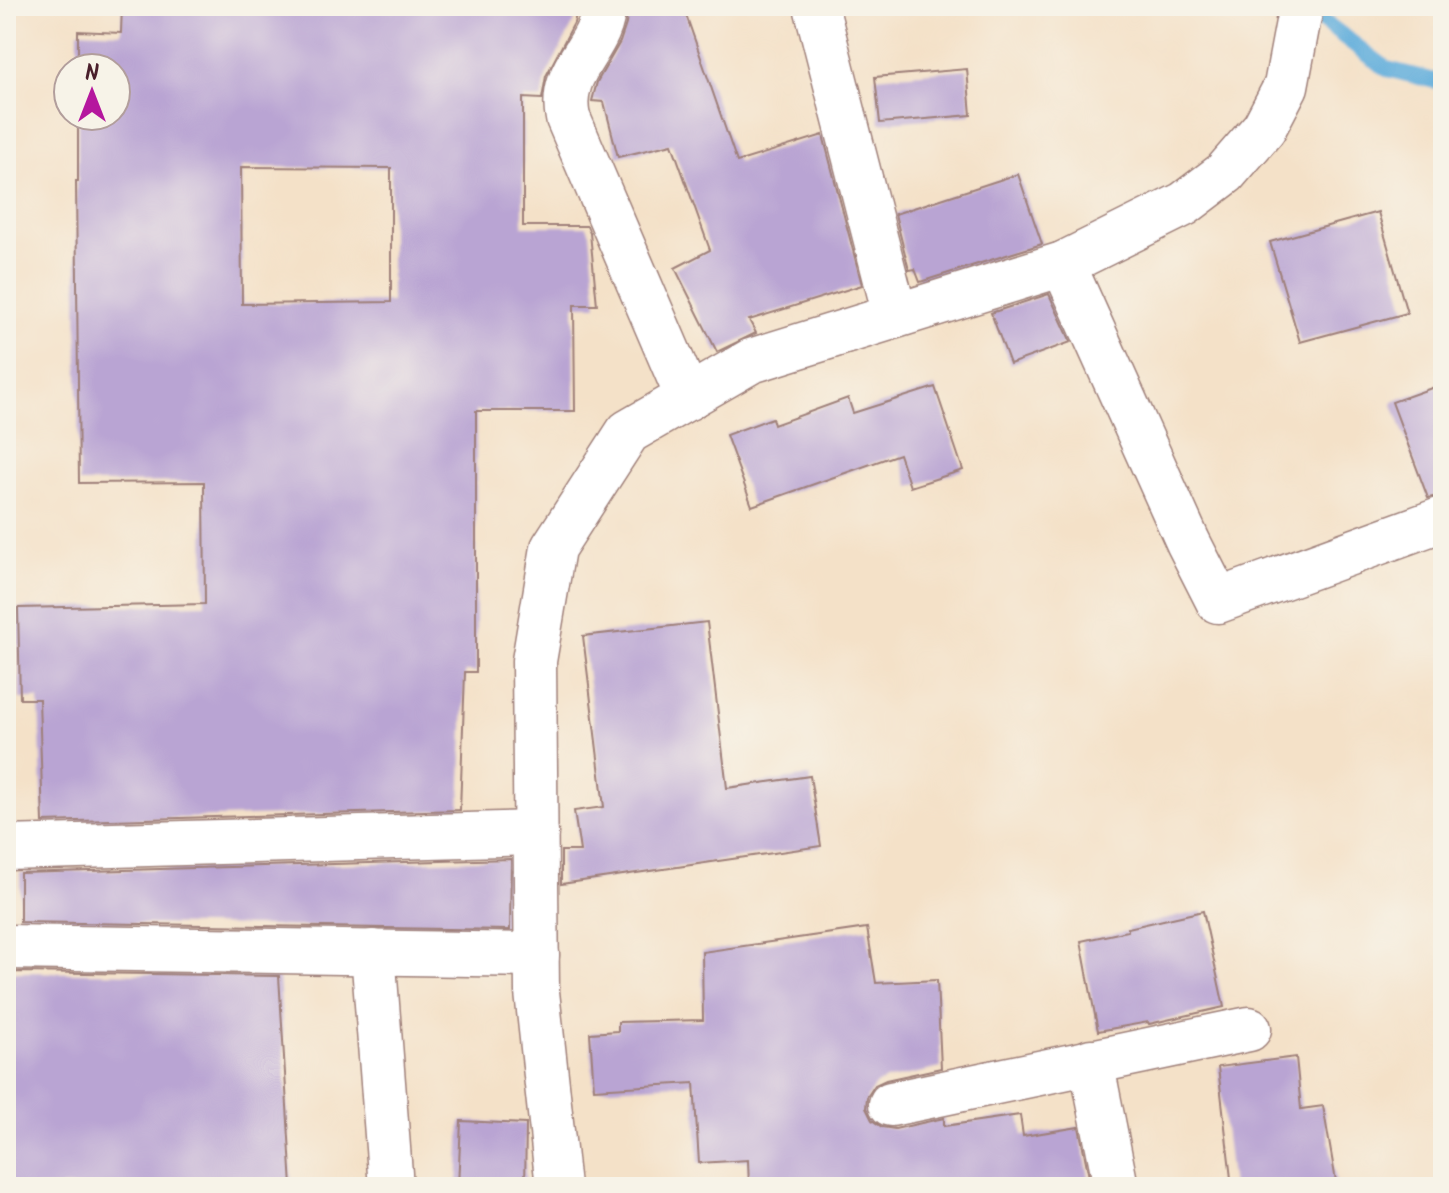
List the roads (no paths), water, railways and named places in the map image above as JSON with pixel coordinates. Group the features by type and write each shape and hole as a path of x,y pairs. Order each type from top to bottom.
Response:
{"street":[{"path":"603,6 603,20 572,75 564,101 568,118 688,398"},
{"path":"816,6 895,315"},
{"path":"558,1187 537,992 534,661 553,548 628,432 751,361 1063,264 1184,204 1225,173 1264,128 1286,86 1299,19"},
{"path":"1063,264 1188,542 1218,601 1443,519"},
{"path":"6,848 536,833"},
{"path":"6,947 537,955"},
{"path":"373,952 391,1187"},
{"path":"891,1104 1249,1029"},
{"path":"1091,1061 1116,1187"}],"waterway":[{"path":"1303,6 1387,69 1443,83"}]}
